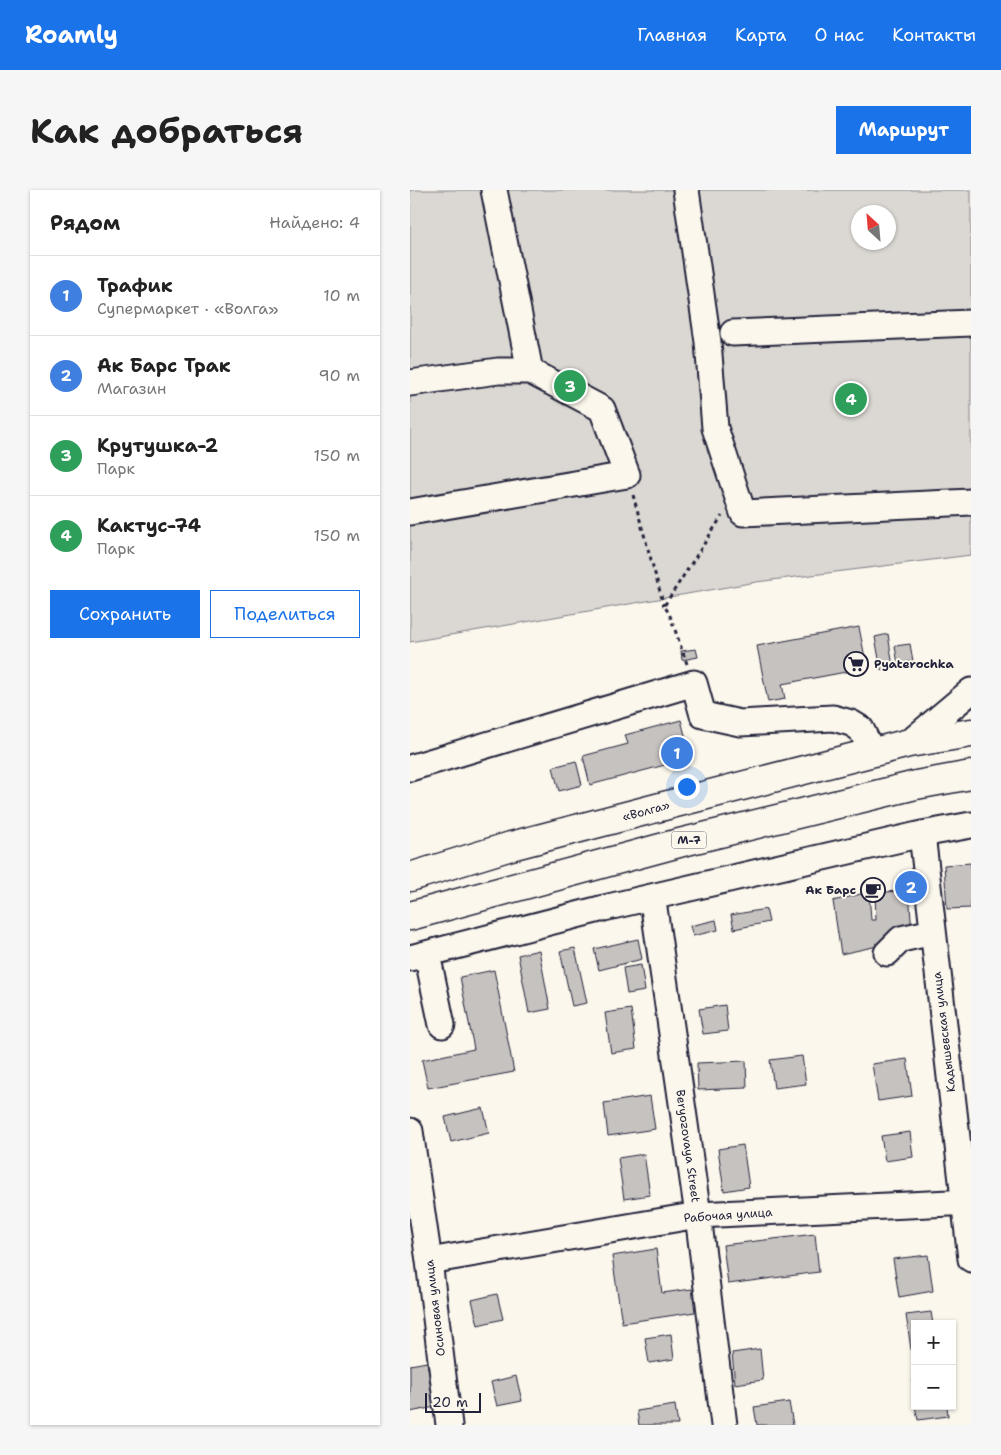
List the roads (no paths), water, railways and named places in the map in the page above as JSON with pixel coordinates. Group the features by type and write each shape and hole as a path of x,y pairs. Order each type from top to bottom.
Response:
{"highway":[{"name":"«Волга»","path":"410,878 521,844 872,752 971,732"},
{"name":"М-7","path":"410,916 679,843 916,785 971,775"}],"street":[{"path":"494,190 530,371"},
{"path":"686,190 708,342 715,428 743,513 971,502"},
{"path":"734,333 971,322"},
{"path":"410,383 498,371 530,371 602,409 627,475 410,512"},
{"path":"410,768 694,683 703,715 740,723 833,718 850,723 861,729 872,752"},
{"path":"909,743 971,691"},
{"path":"442,1025 418,956 604,908 922,834 971,825"},
{"name":"Кадышевская улица","path":"922,834 968,1202 971,1259"},
{"name":"Beryozovaya Street","path":"651,897 698,1215 724,1425"},
{"path":"887,953 900,939 933,932"},
{"name":"Осиновая улица","path":"410,1131 429,1261 449,1425"},
{"name":"Рабочая улица","path":"429,1261 698,1215 968,1202"}],"place":[{"name":"Крутушка-2","path":"570,386"},
{"name":"Кактус-74","path":"851,399"},
{"name":"Pyaterochka","path":"856,664"},
{"name":"Трафик","path":"677,753"},
{"name":"Ак Барс Трак","path":"911,887"},
{"name":"Ак Барс","path":"873,890"}]}
